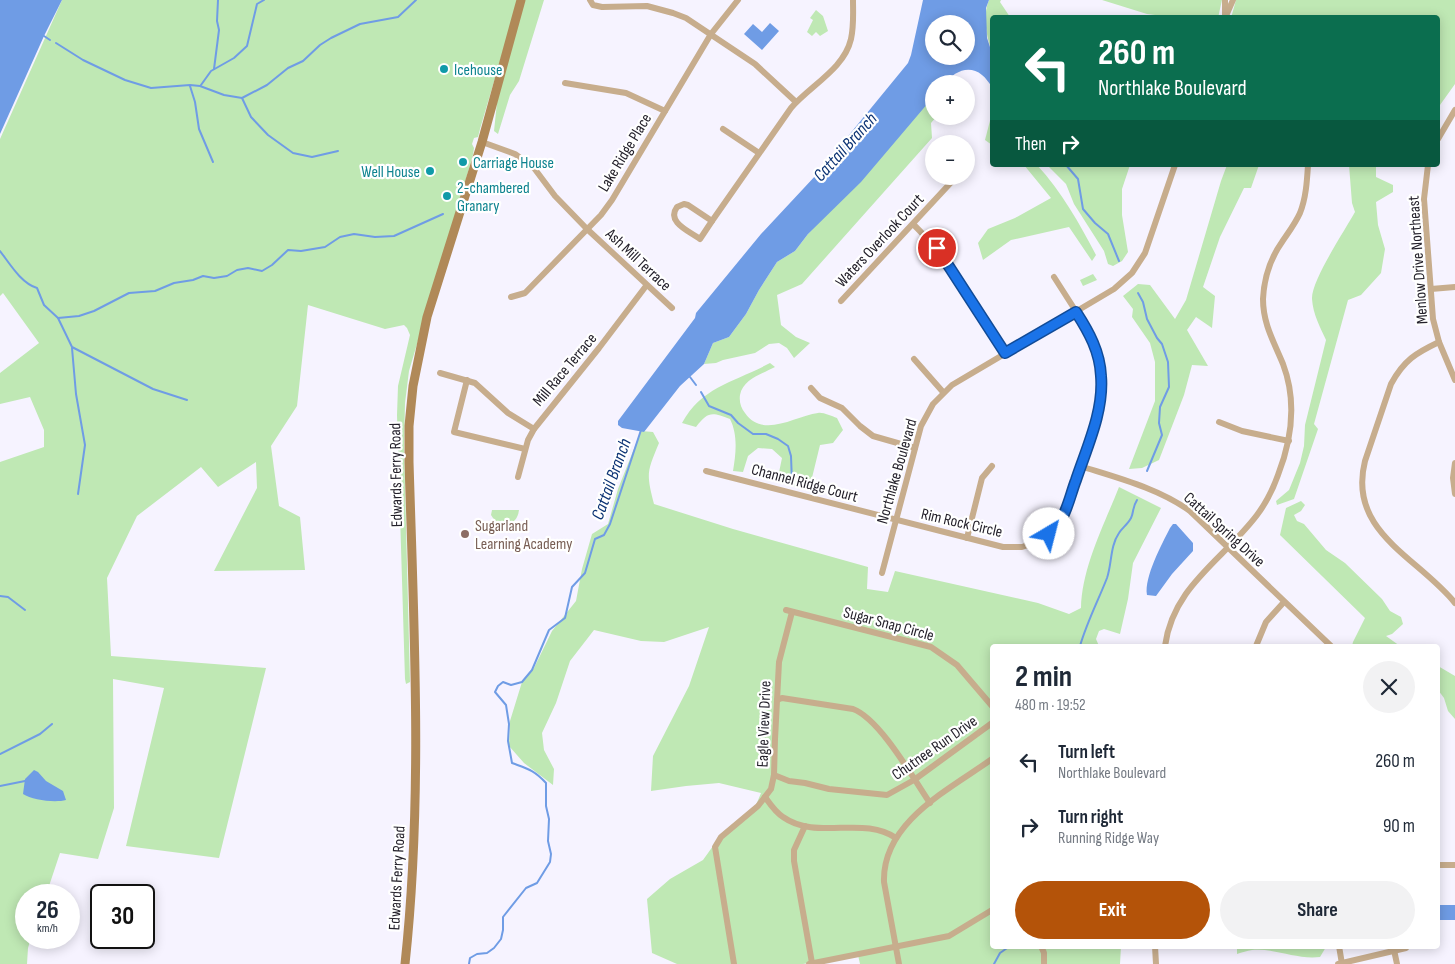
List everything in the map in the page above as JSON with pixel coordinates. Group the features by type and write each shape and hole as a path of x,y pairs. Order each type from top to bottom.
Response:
{"main road":[{"name":"Edwards Ferry Road","path":"405,964 414,868 416,754 416,689 409,462 411,403 421,342 432,298 482,142 521,0"}],"street":[{"path":"590,0 593,5 602,7 632,6 660,9 686,18 756,64 796,102"},
{"name":"Lake Ridge Place","path":"511,297 525,293 601,215 612,200 711,34 738,0"},
{"path":"712,221 684,204 677,207 673,214 678,224 700,238 712,221 758,153 782,119 796,102 834,69 846,54 852,37 853,0"},
{"path":"1225,0 1225,15"},
{"path":"1226,15 1233,0"},
{"path":"566,83 626,93 665,110"},
{"path":"1440,136 1455,110"},
{"path":"723,129 758,153"},
{"name":"Ash Mill Terrace","path":"482,142 505,149 526,160 587,229 646,286 672,308"},
{"name":"Northlake Boulevard","path":"882,573 915,448 927,414 943,392 963,378 1117,287 1132,273 1139,264 1147,246 1174,167"},
{"path":"1165,644 1172,617 1182,599 1194,583 1250,525 1266,502 1278,476 1289,441 1291,425 1290,396 1283,366 1267,326 1264,312 1264,293 1270,264 1300,214 1306,190 1308,167"},
{"name":"Menlow Drive Northeast","path":"1428,167 1424,199 1433,319 1439,342 1455,380"},
{"name":"Waters Overlook Court","path":"841,301 949,185"},
{"path":"913,224 944,258 1005,353"},
{"name":"Rim Rock Circle","path":"896,521 1012,548 1031,544 1044,537 1061,520 1098,413 1102,381 1096,350 1086,328 1054,277"},
{"name":"Mill Race Terrace","path":"518,477 525,450 534,429 646,286"},
{"path":"1431,289 1455,287"},
{"path":"1439,342 1417,353 1407,361 1394,378 1365,460 1362,471 1362,489 1369,514 1380,531 1455,603"},
{"path":"914,359 943,392"},
{"path":"440,373 467,380 480,386 508,413 534,429"},
{"path":"467,380 454,432 525,450"},
{"path":"811,388 820,398 842,408 873,436 915,448"},
{"path":"1219,422 1242,431 1289,441"},
{"path":"1455,463 1453,478 1455,494"},
{"path":"966,538 982,478 992,466"},
{"name":"Cattail Spring Drive","path":"1080,466 1166,496 1190,512 1328,644"},
{"name":"Channel Ridge Court","path":"706,470 896,521"},
{"path":"1257,644 1266,622 1284,602"},
{"name":"Eagle View Drive","path":"734,964 715,847 722,837 758,806 771,789 774,775 779,662 789,611"},
{"name":"Sugar Snap Circle","path":"789,611 931,647 956,665 990,704"},
{"path":"777,700 782,698 853,709 861,712 894,748 930,803"},
{"name":"Chutnee Run Drive","path":"774,775 790,781 828,789 877,795 892,793 914,780 990,724"},
{"path":"899,964 884,873 892,843 918,811 990,760"},
{"path":"765,797 782,817 796,825 820,828 866,827 887,832 896,838"},
{"path":"805,826 794,850 794,861 810,964 949,936 990,911"},
{"path":"1440,865 1455,865"},
{"path":"1042,949 1044,954 1044,964"},
{"path":"1156,949 1156,964"},
{"path":"1338,949 1341,964 1400,949"},
{"path":"1394,950 1397,964"}],"green space":[{"path":"62,0 518,0 478,137 474,138 472,144 474,148 473,155 409,371 405,403 404,447 410,682 406,684 405,679 397,415 398,386 410,335 404,325 385,329 308,305 297,406 271,446 279,506 300,517 305,570 214,571 257,488 256,462 218,487 201,467 137,516 107,578 111,656 266,668 219,858 126,846 164,688 113,679 114,808 98,859 60,853 50,884 15,884 15,949 28,949 27,964 0,964 0,462 44,447 44,430 30,397 0,404 0,373 39,343 3,293 0,296 0,139"},
{"path":"525,0 544,0 519,81 510,95 498,134 494,131 498,93"},
{"path":"989,0 1001,0 1000,2 1009,15 990,15 990,45 987,34 987,7"},
{"path":"1102,0 1222,0 1219,15 1147,14"},
{"path":"1236,0 1455,0 1455,84 1440,105 1440,15 1232,15"},
{"path":"816,10 823,16 828,31 820,36 816,32 812,36 807,32 813,20 810,18"},
{"path":"925,106 925,125 931,125 932,135 925,135 925,146 802,284 777,295 781,325 796,337 810,343 794,358 787,348 779,343 769,344 755,353 716,363 704,364 713,343 729,337 746,314 777,262 795,251 808,234"},
{"path":"990,121 990,144 985,140"},
{"path":"1026,167 1039,167 1062,197 1096,255 1092,261 1069,227 1011,240 983,260 978,243 988,229 1015,218 1051,198"},
{"path":"1049,167 1129,167 1122,189 1122,215 1128,252 1122,261 1113,266 1108,264 1104,251 1074,204 1066,184"},
{"path":"1226,167 1258,167 1251,188 1244,188 1220,237 1203,287 1215,296 1212,328 1196,317 1187,330 1208,366 1192,365 1184,395 1159,460 1142,468 1129,469 1155,401 1155,362 1150,343 1132,317 1133,309 1123,296 1138,284 1150,285 1175,319 1186,300"},
{"path":"1349,167 1376,167 1376,177 1393,185 1393,192 1376,202 1378,225 1385,249 1381,273 1361,295 1348,300 1314,424 1318,429 1294,499 1277,505 1276,501 1289,490 1300,463 1304,446 1305,425 1326,340 1314,310 1313,291 1323,268 1355,212 1352,203"},
{"path":"1093,274 1097,280 1083,286 1080,280"},
{"path":"770,363 775,367 749,381 742,389 740,395 742,409 752,421 770,425 780,424 820,413 837,418 843,430 833,443 820,445 809,490 777,482 782,458 772,449 758,448 748,456 743,472 733,471 735,438 730,419 711,414 704,418 696,427 682,423 699,401 709,393"},
{"path":"641,431 653,432 659,443 649,473 654,504 733,529 868,567 867,589 888,592 895,571 1038,603 1069,614 1081,608 1085,577 1119,487 1161,508 1133,563 1128,599 1120,634 1104,629 1099,631 1096,639 1098,644 990,644 990,949 1121,949 1120,964 860,964 858,955 803,964 677,964 652,953 647,899 670,879 703,860 713,846 754,810 761,793 719,783 651,791 653,756 689,686 709,627 664,642 641,641 594,630 570,661 556,703 542,733 544,750 554,769 553,785 524,763 509,746 510,721 522,682 534,668 552,631 576,601 582,569 592,534 608,524 618,489"},
{"path":"1301,501 1305,505 1301,511 1294,515 1297,521 1304,524 1326,550 1345,563 1382,599 1390,611 1401,617 1403,624 1392,634 1386,636 1397,644 1352,644 1365,618 1280,535 1286,508"},
{"path":"492,510 519,510 514,521 504,523 495,521 491,515"},
{"path":"485,541 499,542 499,550 485,550"},
{"path":"1440,667 1455,676 1455,719 1448,711 1444,698 1440,693"},
{"path":"1237,949 1325,949 1320,957 1303,957 1261,950 1237,954"}],"water":[{"path":"0,0 62,0 0,134"},
{"path":"923,0 989,0 986,8 987,38 990,47 990,85 983,76 972,70 962,71 954,75 925,75 925,107 861,182 808,234 795,251 777,262 746,314 729,337 713,343 704,364 680,386 644,432 622,428 618,425 618,421 695,318 696,313 761,234 817,174 908,63"},
{"path":"770,23 779,31 762,50 744,34 753,24 762,32"},
{"path":"1173,524 1176,524 1193,543 1193,551 1172,574 1156,596 1147,595 1148,579 1154,561"},
{"path":"34,770 46,781 63,791 66,800 44,800 23,794 25,779"},
{"path":"1440,905 1455,905 1455,920 1440,920"}],"waterway":[{"path":"214,69 219,30 217,21 218,0"},
{"path":"201,85 211,71 234,58 247,46 257,4 264,0"},
{"path":"56,43 83,60 125,80 151,88 200,86 224,95 242,98 267,85 288,68 303,61 320,45 331,38 360,24 398,17 416,0"},
{"path":"44,36 50,40"},
{"path":"190,86 195,102 199,129 213,162"},
{"path":"242,98 251,117 268,135 293,153 312,157 338,151"},
{"path":"1068,167 1078,179 1083,209 1108,234 1119,261"},
{"path":"58,318 79,316 94,311 129,293 155,291 174,283 193,280 203,276 214,278 227,276 237,270 248,268 262,271 272,265 288,250 301,251 325,247 340,237 354,234 375,237 394,236 443,214"},
{"path":"0,251 21,278 37,288 44,305 58,318 72,347 153,389 187,400"},
{"path":"1138,293 1143,302 1147,319 1162,344 1168,362 1169,387 1160,407 1159,423 1162,435 1147,471"},
{"path":"72,348 76,394 85,445 78,494"},
{"path":"690,377 696,385"},
{"path":"701,392 709,406 731,415 753,434 766,434 788,446 791,456 792,483"},
{"name":"Cattail Branch","path":"469,964 470,958 477,954 487,953 501,939 503,917 526,888 537,883 550,862 551,854 548,841 549,819 546,806 546,783 534,773 512,763 508,741 509,724 506,705 495,692 503,682 511,685 522,682 532,670 549,630 565,618 572,587 585,573 595,539 604,535 610,524 641,430"},
{"path":"1081,644 1107,578 1116,538 1131,518 1137,500"},
{"path":"0,596 8,597 25,610"},
{"path":"0,754 40,734 52,724"},
{"path":"0,786 25,781"},
{"path":"994,964 1000,953 1006,949"}],"place":[{"name":"Icehouse","path":"444,69"},
{"name":"Carriage House","path":"463,162"},
{"name":"Well House","path":"430,171"},
{"name":"2-chambered Granary","path":"447,196"},
{"name":"Sugarland Learning Academy","path":"465,534"}],"route":[{"path":"937,248 1005,353 1076,312 1092,338 1100,363 1101,400 1065,511 1061,520 1049,534"}]}
